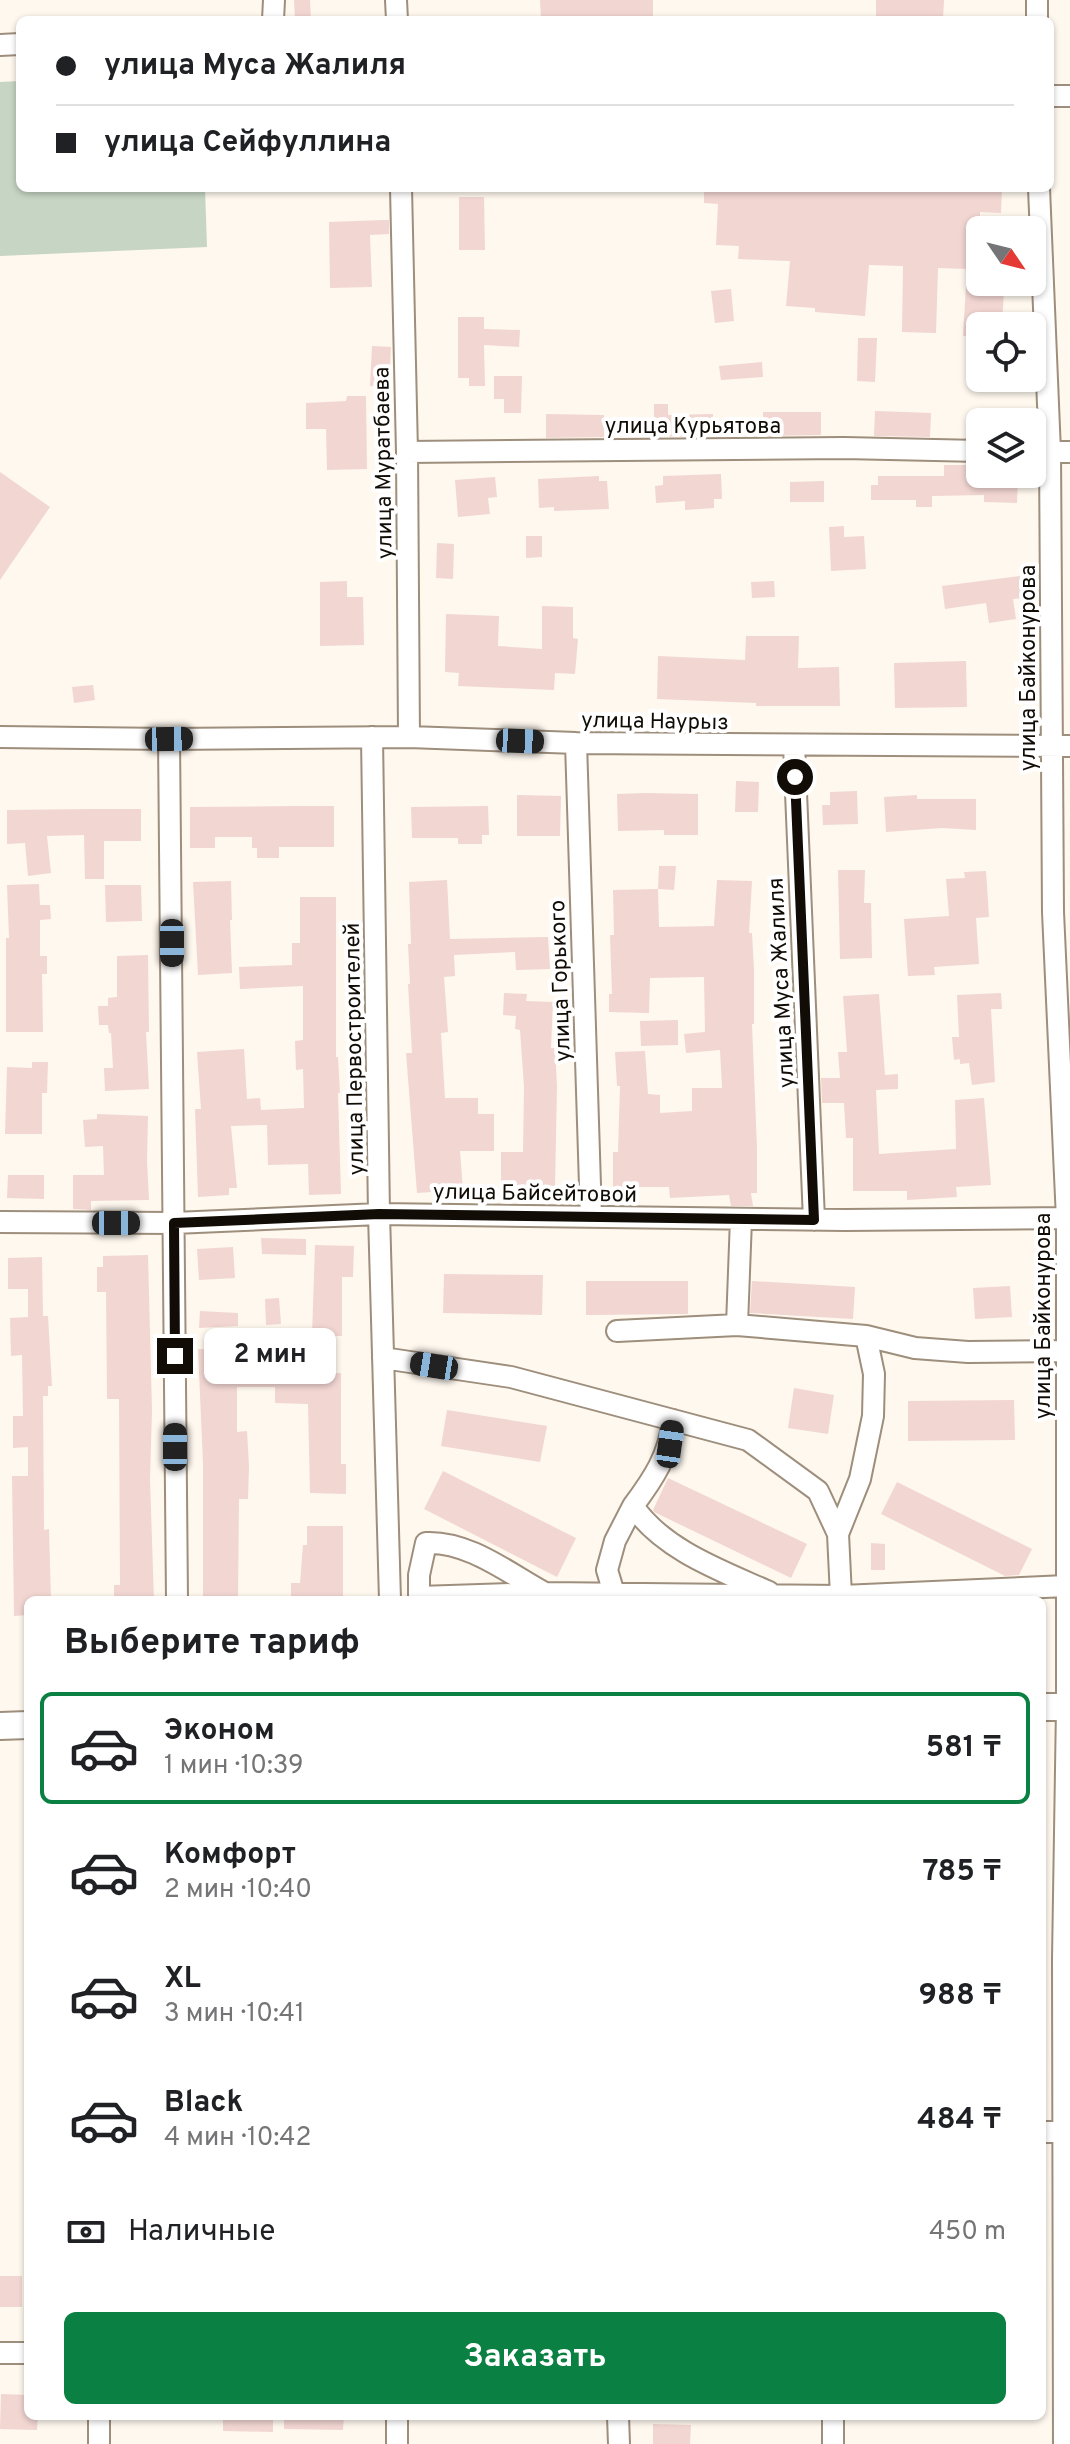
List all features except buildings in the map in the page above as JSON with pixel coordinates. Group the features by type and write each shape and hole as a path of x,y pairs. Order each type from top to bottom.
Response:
{"street":[{"name":"улица Муратбаева","path":"401,192 409,737"},
{"name":"улица Байконурова","path":"1039,192 1061,746 1053,912 1068,1218 1066,1586 1060,1707 1067,2132 1064,2444"},
{"name":"улица Курьятова","path":"407,452 828,448 966,451"},
{"name":"улица Наурыз","path":"0,737 409,737 576,743 1061,746"},
{"name":"улица Первостроителей","path":"372,737 379,1214 390,1596"},
{"path":"169,739 177,1596"},
{"name":"улица Горького","path":"576,743 591,1217"},
{"name":"улица Муса Жалиля","path":"794,745 814,1220"},
{"name":"улица Байсейтовой","path":"0,1222 174,1223 379,1214 814,1220 1068,1218"},
{"path":"737,1325 741,1219"},
{"path":"617,1331 737,1325 866,1336 915,1348 968,1352 1065,1351"},
{"path":"838,1534 860,1479 873,1416 874,1374 866,1336"},
{"path":"383,1358 511,1377 748,1440 818,1491 838,1534 842,1596"},
{"path":"615,1596 607,1570 615,1541 633,1506 658,1473 670,1444 673,1420"},
{"path":"633,1506 646,1525 706,1564 776,1596"},
{"path":"419,1596 419,1575 426,1543 444,1542 468,1550 545,1593"},
{"path":"862,1596 1066,1586"},
{"path":"450,1596 545,1593 588,1596"},
{"path":"0,1726 24,1725"},
{"path":"1046,2132 1067,2132"},
{"path":"0,2353 24,2353"},
{"path":"99,2420 99,2444"},
{"path":"397,2420 397,2444"},
{"path":"618,2420 619,2444"},
{"path":"833,2420 833,2444"}],"green space":[{"path":"16,81 16,192 205,192 207,247 0,256 0,82"}],"route":[{"path":"175,1356 174,1223 379,1214 814,1220 795,777"}]}
